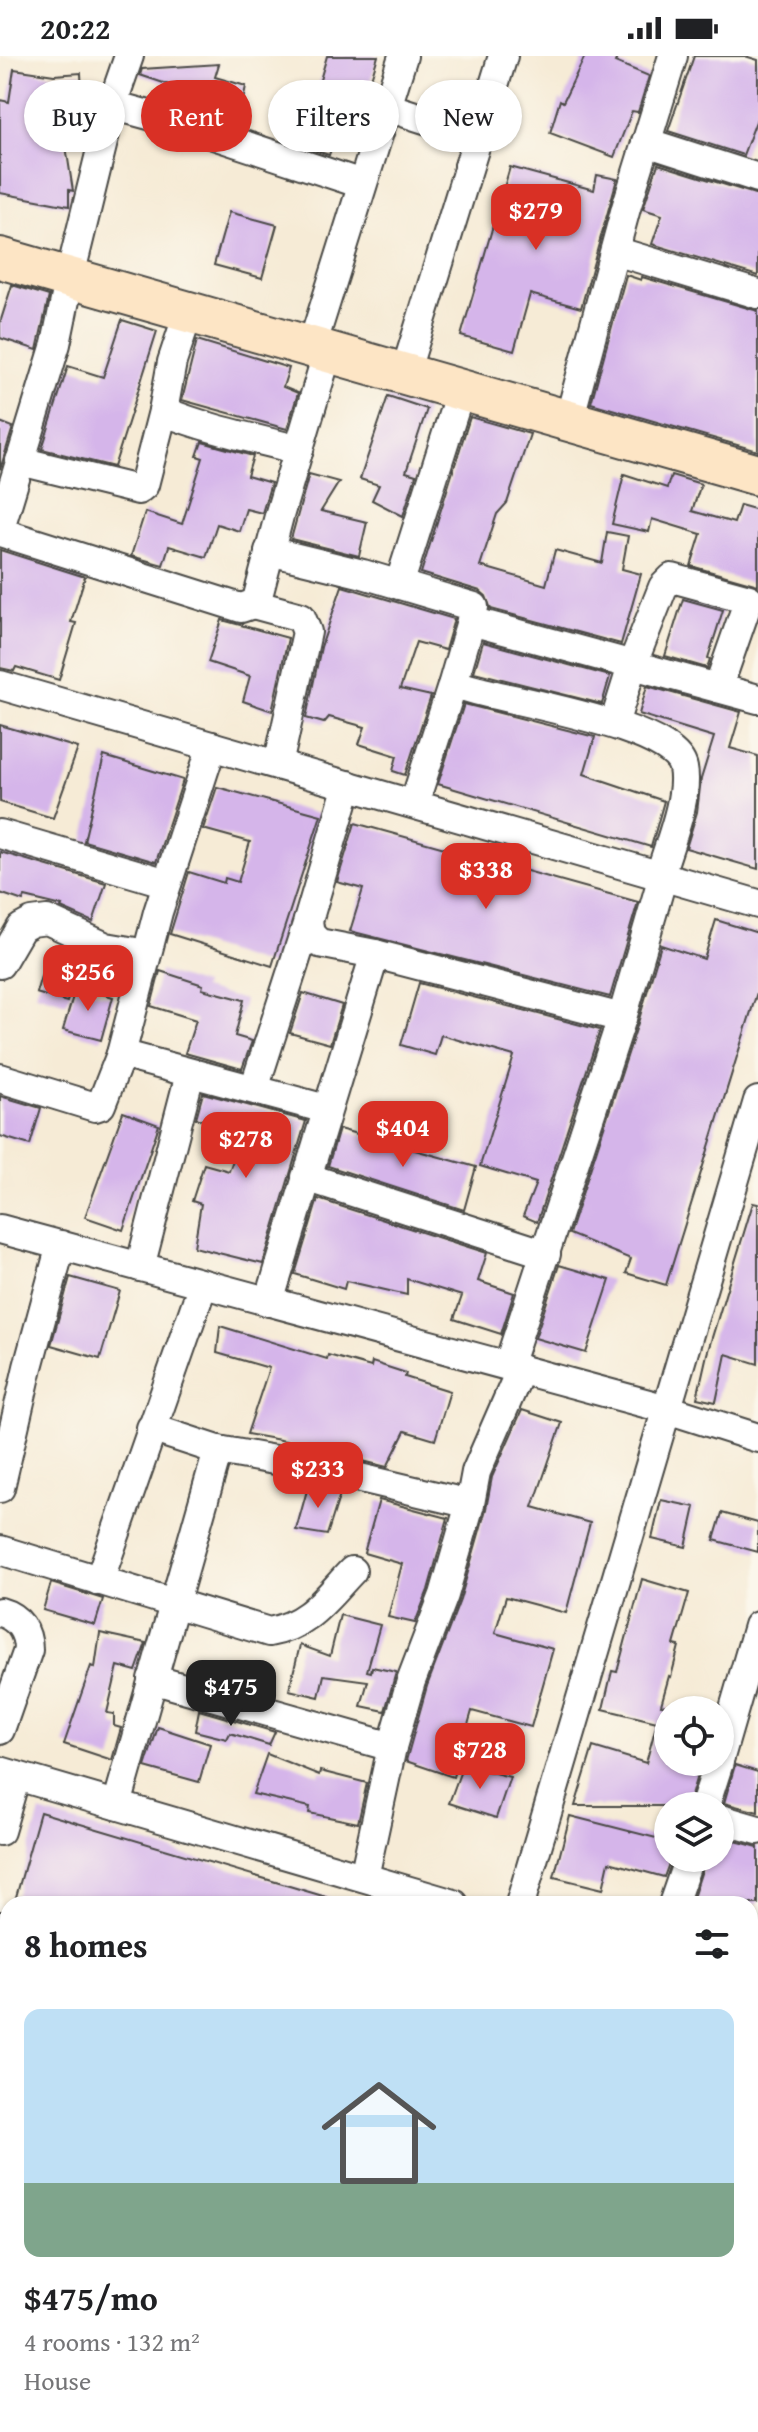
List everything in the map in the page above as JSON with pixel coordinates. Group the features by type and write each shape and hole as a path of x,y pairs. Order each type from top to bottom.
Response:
{"street":[{"path":"121,80 129,56"},
{"path":"395,80 403,56"},
{"path":"496,80 503,56"},
{"path":"569,420 673,56"},
{"path":"125,109 362,184"},
{"path":"646,142 758,178"},
{"path":"100,152 56,344 0,530 241,608 257,600 299,450 320,348 372,152"},
{"path":"405,373 473,152"},
{"path":"615,251 758,294"},
{"path":"0,258 758,475"},
{"path":"20,461 138,490 144,485 172,362 189,311"},
{"path":"399,585 461,389"},
{"path":"163,411 199,426 215,427 299,450"},
{"path":"269,551 474,607 414,804"},
{"path":"614,724 633,663 663,587 672,578 754,600 718,688"},
{"path":"253,604 301,617 306,626 301,666 278,765"},
{"path":"471,621 758,699"},
{"path":"0,685 758,904"},
{"path":"364,1877 392,1747 411,1681 444,1595 476,1472 515,1368 546,1254 622,1018 682,797 684,771 674,751 614,724 452,686"},
{"path":"0,1078 95,1107 101,1105 121,1054 167,883 212,746"},
{"path":"254,1089 348,785"},
{"path":"0,834 167,883"},
{"path":"0,964 21,928 32,922 47,920 106,947 147,954"},
{"path":"308,921 310,934 319,943 375,954 622,1018"},
{"path":"269,1302 375,954"},
{"path":"121,1054 326,1109"},
{"path":"140,1267 190,1074"},
{"path":"522,1896 758,1101"},
{"path":"306,1177 546,1254"},
{"path":"0,1229 667,1409 758,1438"},
{"path":"0,1488 12,1376 61,1245"},
{"path":"99,1581 203,1284"},
{"path":"151,1428 218,1450 314,1467 470,1504"},
{"path":"117,1805 218,1450"},
{"path":"0,1550 269,1632 286,1629 308,1618 352,1571"},
{"path":"0,1612 11,1615 28,1637 28,1650 0,1730"},
{"path":"734,1708 758,1626"},
{"path":"152,1679 392,1747"},
{"path":"0,1831 8,1773 427,1896"},
{"path":"734,1823 758,1830"},
{"path":"676,1896 684,1872"}],"building":[{"path":"327,56 378,56 371,80 320,80"},
{"path":"585,56 618,56 615,62 649,76 638,112 632,111 614,157 550,133 560,100 563,102"},
{"path":"694,56 745,56 758,60 758,116 743,155 668,131"},
{"path":"219,64 215,77 225,80 155,80 140,75 142,69"},
{"path":"14,69 54,75 81,73 81,80 24,80 24,152 67,152 73,191 69,190 69,206 0,193 0,100 9,102"},
{"path":"658,164 758,195 758,276 652,244 662,215 643,209"},
{"path":"510,167 594,190 597,175 617,179 581,308 530,294 514,351 461,336"},
{"path":"229,212 277,225 262,278 214,265"},
{"path":"626,275 758,311 758,451 591,403"},
{"path":"12,285 49,296 37,350 0,338 0,323"},
{"path":"122,320 157,331 114,467 42,449 68,366 103,377"},
{"path":"197,340 289,368 283,387 298,393 287,429 182,400"},
{"path":"388,396 427,409 406,472 416,475 403,516 372,500 379,485 360,479"},
{"path":"470,417 530,434 507,503 497,514 480,566 546,585 555,550 602,563 607,532 628,536 622,569 641,574 621,644 491,609 486,596 480,591 421,573"},
{"path":"0,422 13,427 0,470"},
{"path":"202,442 253,456 247,476 271,483 262,513 246,509 239,531 217,524 206,557 169,546 163,565 131,556 145,512 182,524 203,458 197,456"},
{"path":"309,474 339,482 321,511 367,522 359,556 291,539"},
{"path":"624,474 667,488 671,475 701,484 692,511 734,523 740,505 758,510 758,585 691,566 701,534 652,519 649,532 612,524"},
{"path":"0,550 85,577 71,622 76,623 59,680 16,667 14,671 0,668"},
{"path":"342,586 454,619 445,650 416,642 400,689 431,696 405,775 393,771 397,756 359,744 365,727 329,717 324,723 306,718 321,647"},
{"path":"683,599 723,610 707,668 665,656"},
{"path":"222,620 288,638 272,711 243,701 250,676 208,662"},
{"path":"483,642 610,676 602,704 474,672"},
{"path":"647,686 741,712 730,748 758,756 758,869 686,848 714,737 639,714"},
{"path":"464,704 595,737 584,774 664,801 651,847 438,784"},
{"path":"0,725 78,748 53,818 0,802"},
{"path":"104,756 183,780 156,862 84,841"},
{"path":"217,787 321,815 272,966 170,934 189,872 224,883 225,878 238,882 250,842 203,829"},
{"path":"355,823 638,902 610,997 350,931 363,889 337,882"},
{"path":"0,852 106,883 93,922 62,906 25,897 23,901 0,893"},
{"path":"716,920 758,933 758,989 666,1285 626,1273 631,1259 569,1234 661,945 704,959"},
{"path":"160,971 203,985 202,989 244,1000 235,1036 252,1041 242,1069 185,1053 196,1020 151,1006"},
{"path":"42,973 73,982 67,1002 36,993"},
{"path":"419,983 600,1030 537,1222 523,1216 536,1183 480,1166 514,1056 441,1035 435,1055 401,1045"},
{"path":"76,986 113,997 101,1040 63,1030"},
{"path":"303,993 342,1005 330,1044 290,1033"},
{"path":"203,1093 306,1121 263,1264 194,1247 201,1204 192,1201 204,1164 229,1171 243,1133 196,1118"},
{"path":"0,1096 41,1108 30,1145 0,1136"},
{"path":"123,1112 159,1125 123,1230 85,1217"},
{"path":"339,1129 476,1167 464,1210 328,1166"},
{"path":"318,1199 487,1253 478,1281 514,1293 501,1334 454,1319 462,1296 407,1279 407,1295 346,1281 344,1289 295,1274"},
{"path":"753,1203 758,1204 758,1364 726,1354 716,1402 697,1398 707,1354"},
{"path":"559,1265 610,1280 586,1353 535,1338"},
{"path":"70,1277 120,1291 100,1359 51,1345"},
{"path":"220,1326 327,1359 328,1355 371,1367 372,1362 406,1373 405,1377 450,1391 435,1440 405,1431 387,1467 318,1450 319,1447 285,1444 286,1441 247,1434 269,1368 217,1353"},
{"path":"522,1410 562,1423 533,1507 590,1523 566,1613 506,1597 495,1633 553,1649 531,1727 472,1711 453,1777 406,1761 427,1686 460,1600 492,1477"},
{"path":"309,1483 341,1491 327,1535 296,1530"},
{"path":"379,1500 448,1518 428,1590 415,1623 388,1617 402,1564 364,1553"},
{"path":"661,1500 695,1507 686,1547 652,1539"},
{"path":"722,1513 758,1523 758,1552 714,1540"},
{"path":"642,1579 689,1593 674,1645 679,1646 671,1677 663,1696 654,1696 654,1721 603,1709 612,1671 617,1672"},
{"path":"51,1583 103,1599 95,1625 43,1610"},
{"path":"340,1615 380,1625 367,1671 371,1672 372,1667 396,1672 385,1711 361,1706 368,1681 324,1675 319,1697 289,1690 300,1645 330,1656"},
{"path":"100,1633 146,1643 136,1671 118,1666 107,1713 114,1714 114,1726 121,1728 112,1760 64,1744 91,1666 95,1668"},
{"path":"199,1710 275,1732 269,1745 230,1733 227,1739 195,1731"},
{"path":"158,1727 210,1744 199,1782 145,1767"},
{"path":"654,1733 654,1776 697,1776 692,1792 654,1792 654,1806 575,1806 593,1747 646,1763"},
{"path":"267,1754 319,1775 320,1771 367,1783 358,1823 309,1813 310,1807 253,1794"},
{"path":"463,1765 510,1777 496,1818 449,1803"},
{"path":"735,1765 758,1772 758,1812 734,1806 734,1792 727,1792"},
{"path":"40,1812 323,1896 16,1896"},
{"path":"570,1816 654,1837 654,1872 666,1872 664,1877 609,1862 603,1889 554,1877"},
{"path":"734,1841 758,1847 758,1896 694,1896 701,1872 734,1872"}]}
